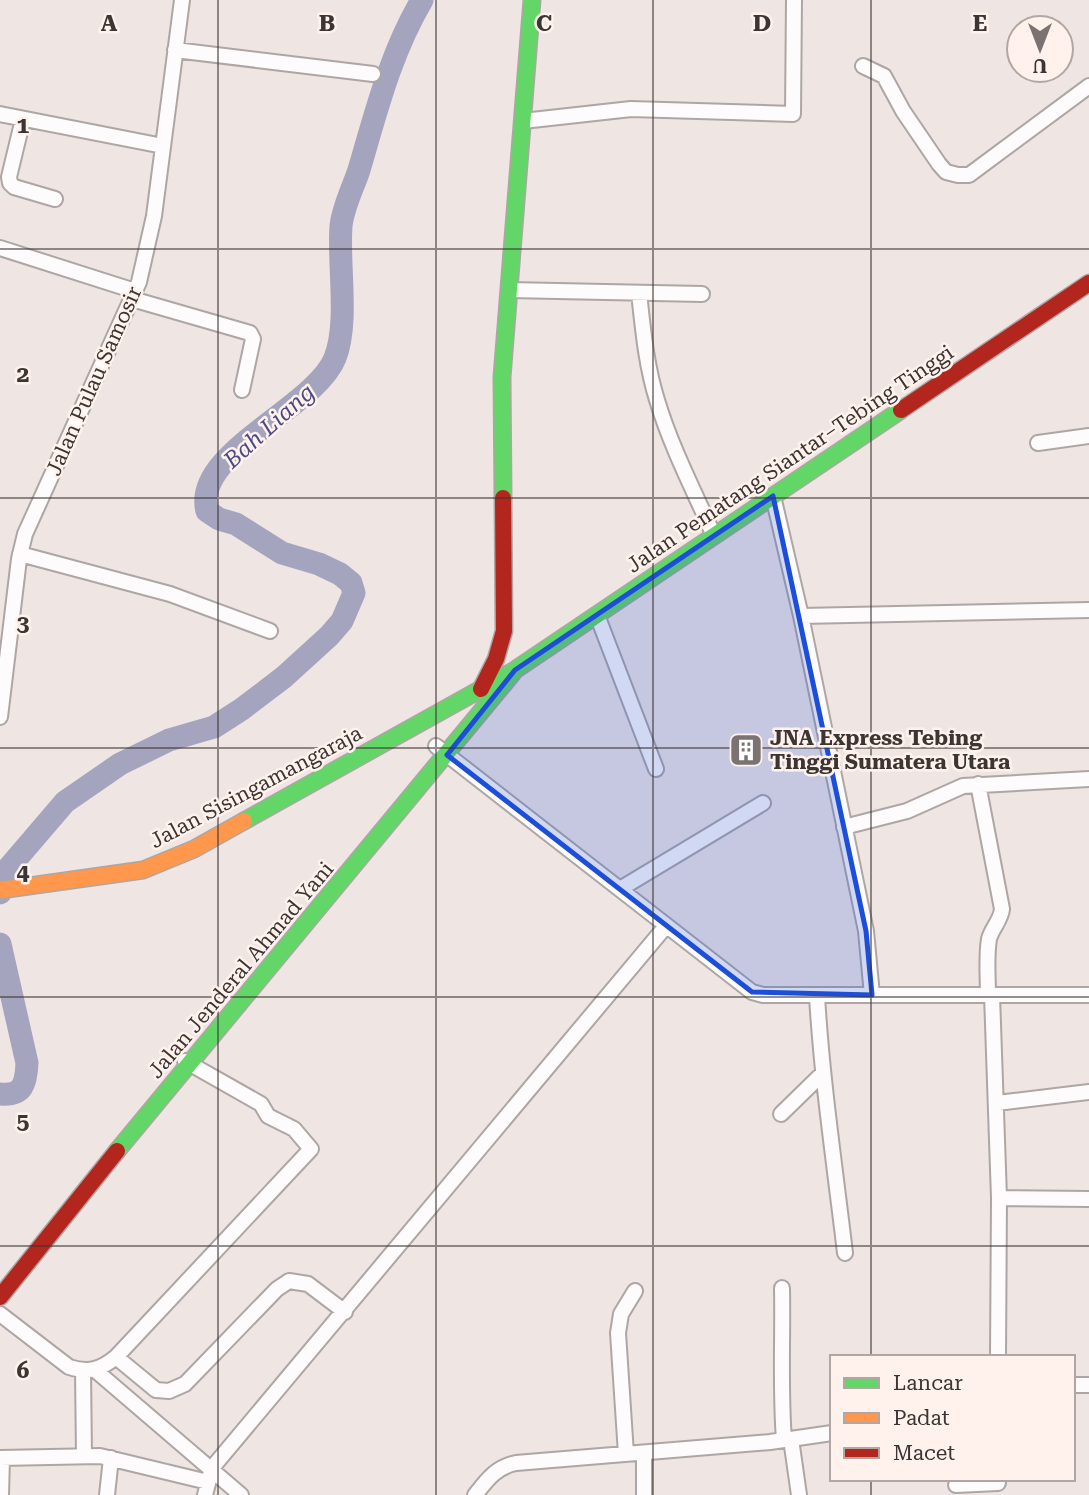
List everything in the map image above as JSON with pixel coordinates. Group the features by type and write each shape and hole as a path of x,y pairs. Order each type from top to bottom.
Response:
{"main road":[{"path":"481,689 496,659 504,631 502,377 533,0"},
{"name":"Jalan Pematang Siantar–Tebing Tinggi","path":"515,670 1089,283"},
{"path":"504,631 512,647 515,670"},
{"name":"Jalan Sisingamangaraja","path":"0,890 143,870 194,849 515,670"},
{"name":"Jalan Jenderal Ahmad Yani","path":"0,1285 441,750 515,670"},
{"name":"Jalan Jenderal Ahmad Yani","path":"441,750 481,689"},
{"name":"Jalan Jenderal Ahmad Yani","path":"0,1297 186,1062"}],"street":[{"name":"Jalan Pulau Samosir","path":"1,707 6,623 25,534 134,295 154,216 182,0"},
{"path":"523,121 631,109 793,114 794,0"},
{"path":"176,50 373,74"},
{"path":"863,66 884,76 903,111 939,164 946,172 958,175 969,175 1089,86"},
{"path":"0,114 163,146"},
{"path":"23,119 9,177 10,183 14,187 55,199"},
{"path":"0,248 250,333 253,339 242,390"},
{"path":"509,290 702,294"},
{"path":"639,293 645,354 657,400 670,439 714,536"},
{"path":"1038,443 1089,436"},
{"path":"773,496 801,615 866,931 872,995"},
{"path":"20,555 170,594 270,631"},
{"path":"801,615 1089,610"},
{"path":"597,615 656,769"},
{"path":"441,750 752,992 763,995 817,996 1089,995"},
{"path":"844,827 907,811 963,786 1089,779"},
{"path":"978,784 1002,909 988,943 997,1103 998,1355"},
{"path":"620,889 763,803"},
{"path":"208,1481 666,926"},
{"path":"817,996 822,1073 845,1253"},
{"path":"89,1371 116,1357 311,1149 294,1129 268,1116 261,1104 186,1062"},
{"path":"781,1114 822,1073"},
{"path":"997,1103 1089,1092"},
{"path":"999,1198 1089,1199"},
{"path":"116,1357 156,1390 169,1391 185,1384 277,1289 289,1281 308,1284 345,1312"},
{"path":"782,1288 787,1440 799,1495"},
{"path":"626,1454 618,1333 621,1314 635,1291"},
{"path":"0,1314 69,1367 89,1371 208,1481"},
{"path":"84,1456 89,1371"},
{"path":"475,1495 492,1474 505,1465 787,1440 830,1433"},
{"path":"644,1453 644,1495"},
{"path":"1,1495 1,1458 84,1456 111,1458 208,1481 241,1495"},
{"path":"107,1495 111,1458"},
{"path":"956,1485 998,1486"}],"highlighted area":[{"path":"773,496 866,931 872,995 752,992 447,755 515,670"}],"waterway":[{"name":"Bah Liang","path":"0,893 5,872 65,802 120,764 169,740 214,727 242,709 284,677 342,621 354,593 351,583 340,574 319,564 282,553 236,524 219,519 207,511 207,490 218,470 236,450 304,395 323,377 335,358 341,328 340,242 344,212 393,61 422,0"},
{"name":"Bah Liang","path":"0,944 27,1063 22,1087 14,1093 0,1094"}],"traffic: fast":[{"path":"503,498 502,377 532,0"},
{"path":"244,821 515,670 901,410"},
{"path":"117,1151 513,673"}],"traffic: slow":[{"path":"0,890 143,870 194,849 244,821"}],"traffic: jam":[{"path":"901,410 1089,283"},
{"path":"481,689 496,659 504,631 503,498"},
{"path":"0,1297 117,1151"}],"place":[{"name":"JNA Express Tebing Tinggi Sumatera Utara","path":"746,750"}]}
